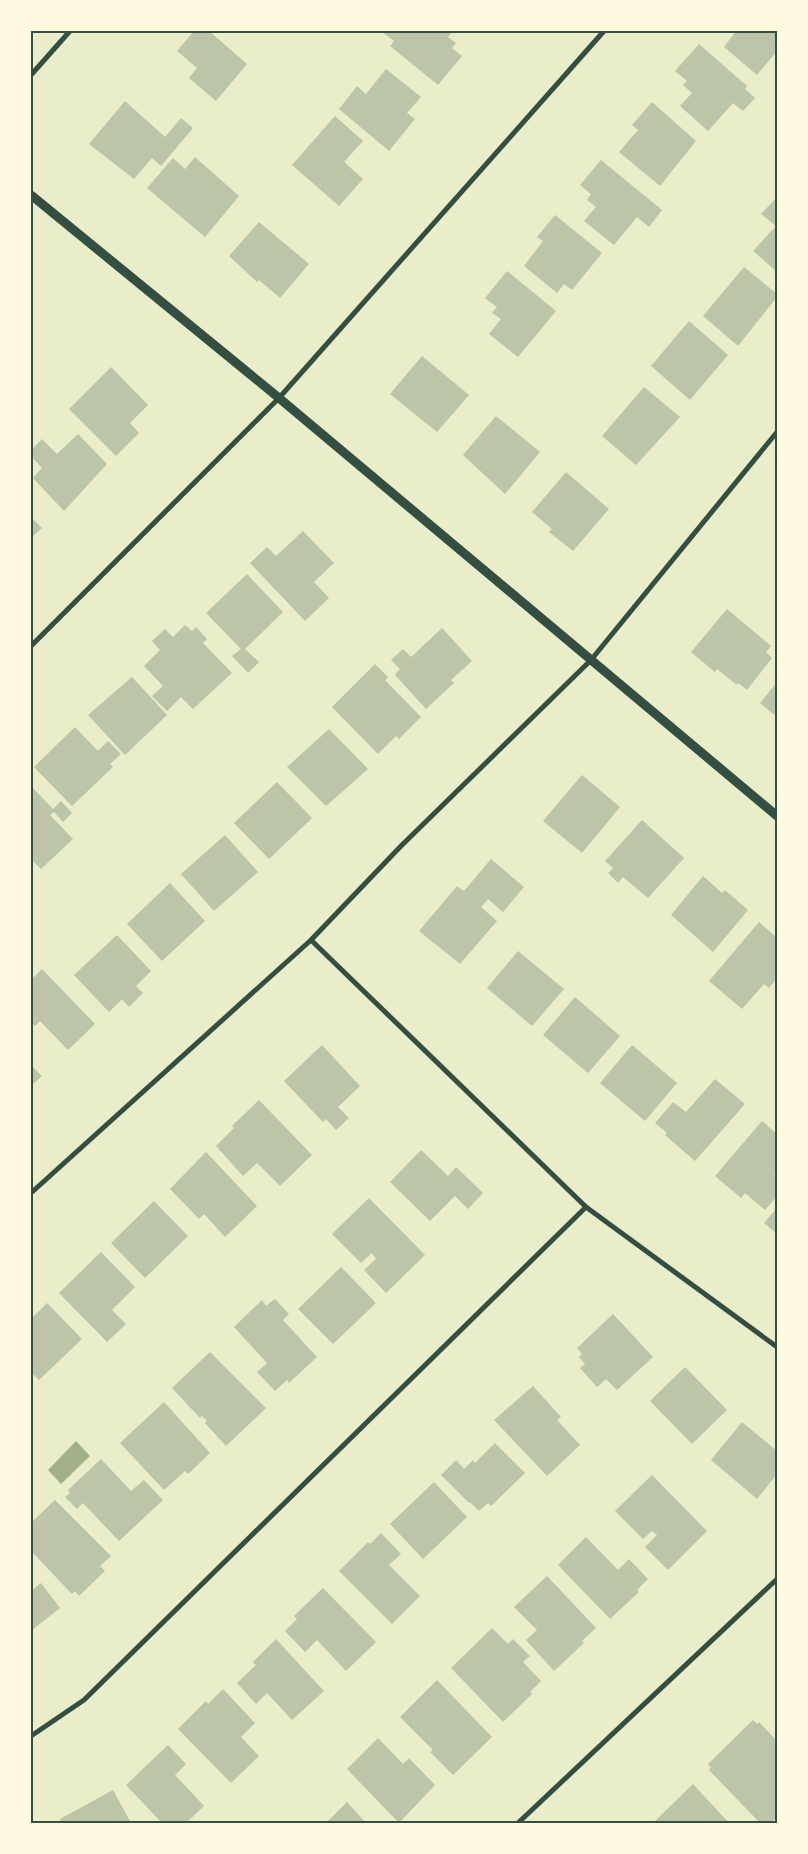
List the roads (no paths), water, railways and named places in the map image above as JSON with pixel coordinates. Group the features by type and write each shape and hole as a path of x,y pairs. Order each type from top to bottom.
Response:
{"street":[{"path":"31,76 70,31"},
{"path":"31,646 279,398 604,31"},
{"path":"31,195 279,398 777,816"},
{"path":"31,1193 311,940 401,846 591,660 777,432"},
{"path":"311,940 586,1207 777,1347"},
{"path":"31,1736 84,1700 586,1207"},
{"path":"518,1823 777,1579"}]}
